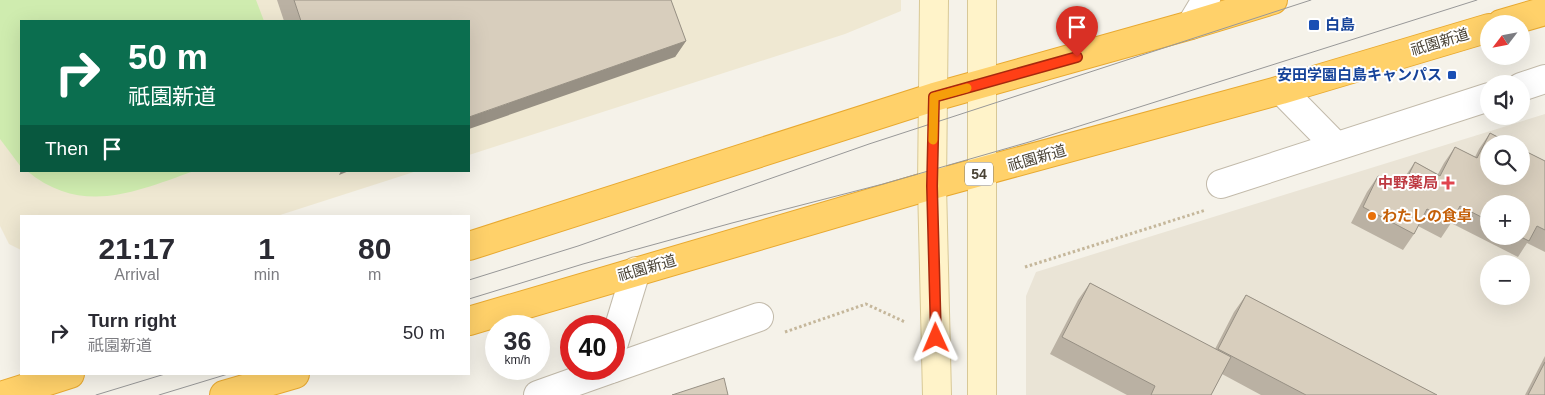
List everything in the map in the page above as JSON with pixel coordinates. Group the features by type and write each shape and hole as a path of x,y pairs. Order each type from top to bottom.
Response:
{"highway":[{"path":"470,246 934,97 1273,0"},
{"path":"1530,15 1545,11"},
{"name":"祇園新道","path":"470,321 932,186 982,174 1281,90 1480,31"},
{"path":"4,395 67,375"},
{"path":"224,395 292,375"}],"street":[{"path":"934,0 932,186 937,395"},
{"path":"982,0 982,395"},
{"path":"1191,25 1206,0"},
{"path":"1530,84 1545,79"},
{"path":"1281,90 1336,146"},
{"path":"1221,184 1480,100"},
{"path":"622,315 636,271"},
{"path":"625,363 759,317"},
{"path":"538,395 577,380"}],"shaded area":[{"path":"0,0 901,0 901,11 845,34 470,155 470,20 20,20 20,172 414,172 280,215 20,215 20,250 9,244 0,226"},
{"path":"1545,114 1545,395 1026,395 1026,296 1036,272 1510,125 1530,125 1530,119"}],"green space":[{"path":"0,0 256,0 264,20 20,20 20,166 0,139"},
{"path":"28,172 191,172 151,186 109,196 88,196 68,193 48,185"}],"building":[{"path":"294,0 671,0 686,41 470,117 470,20 301,20"},
{"path":"1455,147 1477,158 1480,152 1480,185 1530,185 1530,154 1545,161 1545,230 1537,226 1530,239 1530,195 1480,195 1480,216 1460,206 1452,222 1427,209 1414,234 1363,207 1378,176 1402,188 1415,162 1440,176"},
{"path":"1090,283 1231,357 1211,395 1151,395 1155,386 1062,337"},
{"path":"1246,295 1437,395 1306,395 1218,349"},
{"path":"1545,362 1545,395 1528,395"},
{"path":"724,378 728,395 672,395"}],"tram line":[{"path":"470,280 578,246 869,144 1311,0"},
{"path":"470,299 583,264 883,184 1029,142 1477,0"},
{"path":"96,395 162,375"},
{"path":"159,395 225,375"}],"slow traffic":[{"path":"933,140 934,97 967,88"}],"place":[{"name":"白島","path":"1314,25"},
{"name":"安田学園白島キャンパス","path":"1452,75"},
{"name":"中野薬局","path":"1448,183"},
{"name":"わたしの食卓","path":"1372,216"}],"route":[{"path":"936,338 932,186 934,97 1077,57"}]}
